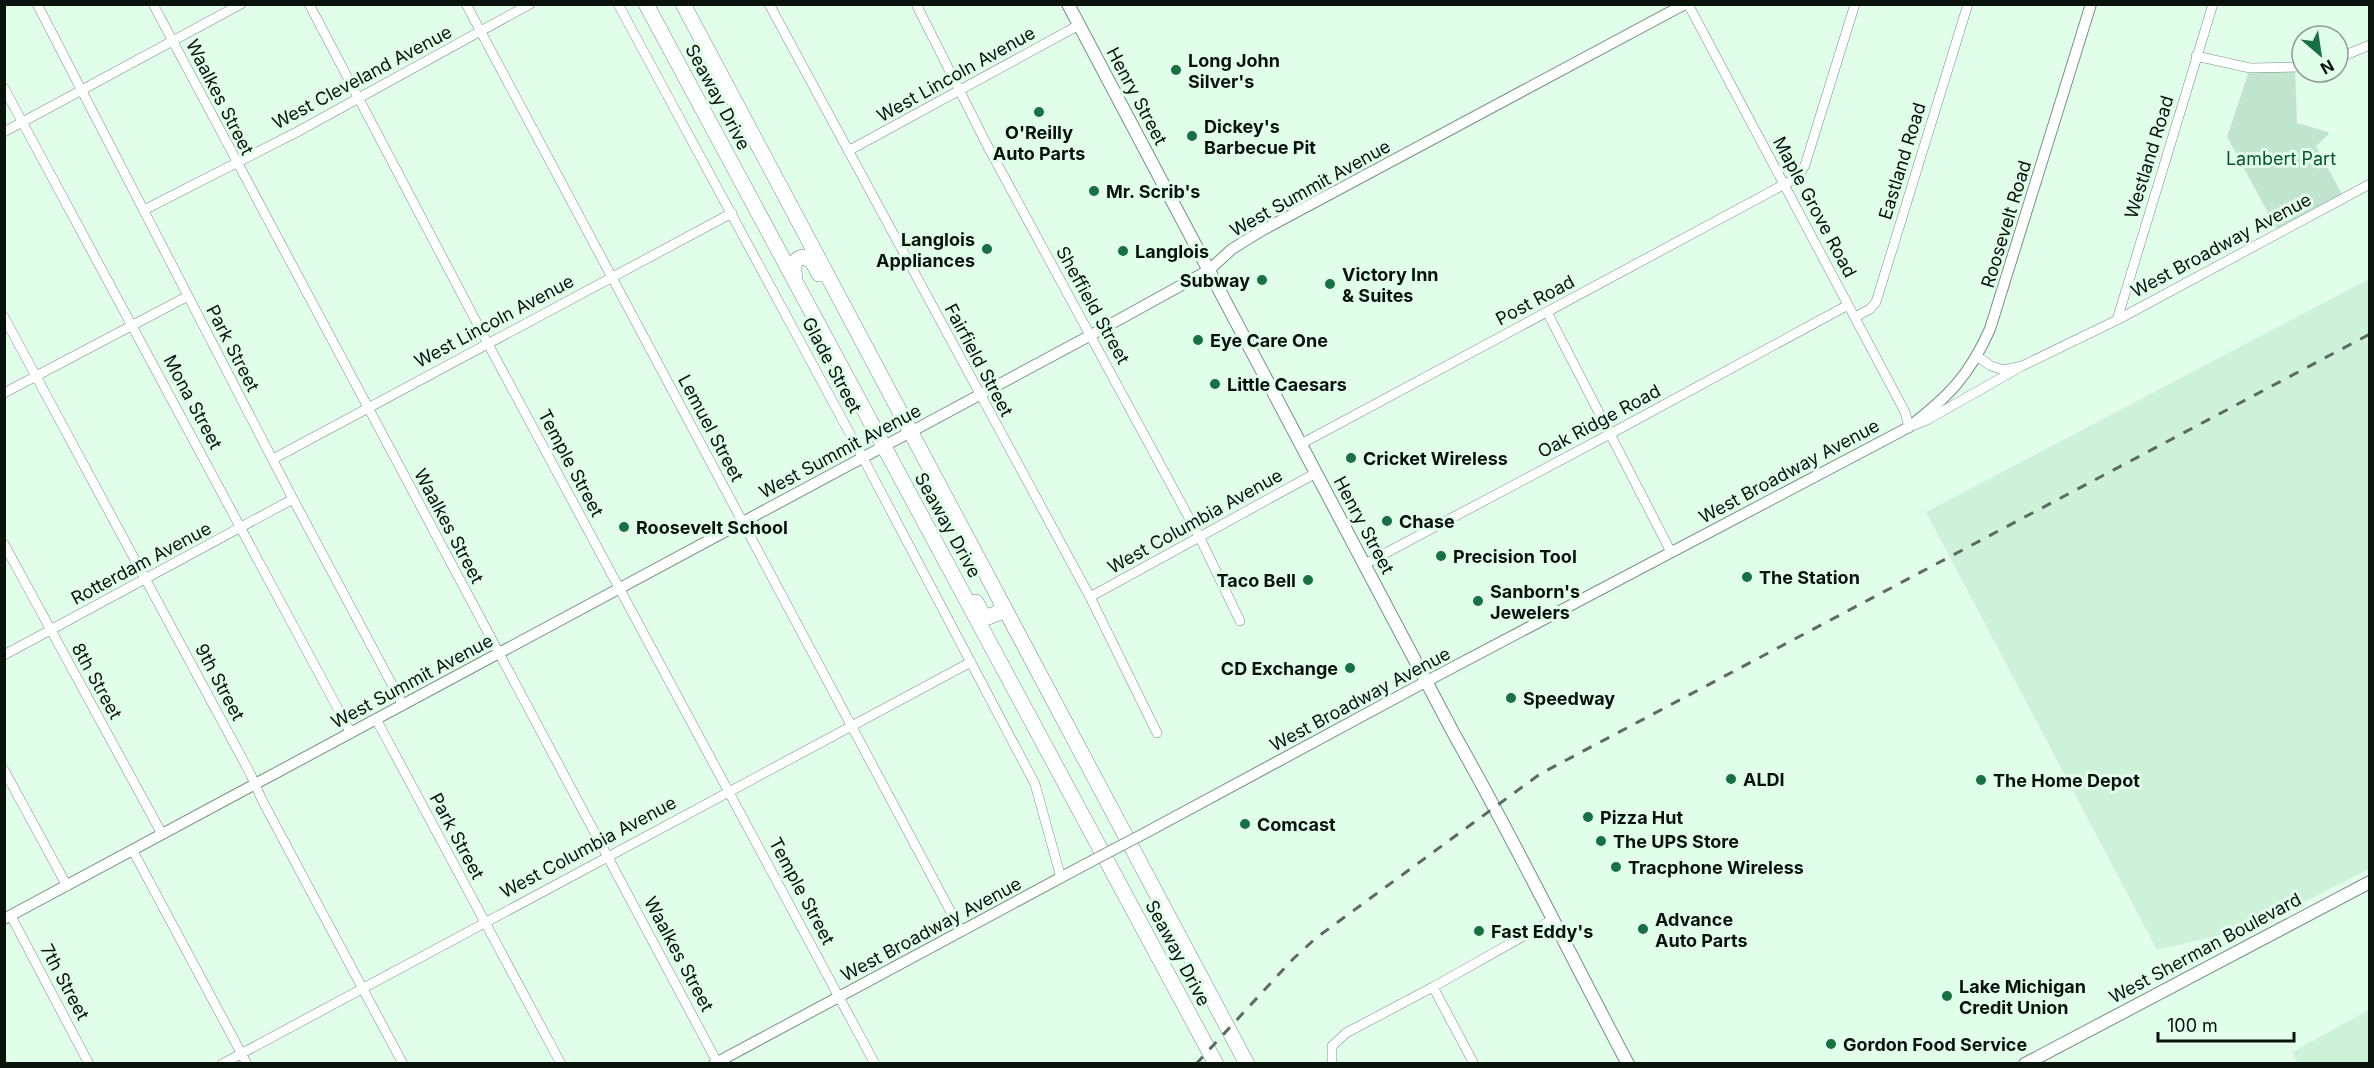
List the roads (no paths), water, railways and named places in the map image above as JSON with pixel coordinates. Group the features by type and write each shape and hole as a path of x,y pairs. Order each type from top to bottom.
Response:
{"highway":[{"name":"Seaway Drive","path":"646,4 886,445 1216,1064"},
{"name":"Seaway Drive","path":"683,4 1247,1064"},
{"path":"795,280 795,262 798,258 809,258 880,387 897,405"},
{"path":"886,445 982,614 994,616 1003,605"}],"main road":[{"name":"Henry Street","path":"1068,4 1495,805 1552,920 1628,1064"},
{"name":"West Sherman Boulevard","path":"2025,1064 2370,882"}],"street":[{"name":"Park Street","path":"37,4 292,499 403,705"},
{"name":"Waalkes Street","path":"153,4 236,164 608,855 716,1063"},
{"path":"4,132 241,4"},
{"name":"Temple Street","path":"309,4 488,344 875,1064"},
{"name":"Lemuel Street","path":"466,4 961,931"},
{"name":"West Cleveland Avenue","path":"144,210 236,164 530,4"},
{"name":"Glade Street","path":"618,4 863,458 1035,784 1061,878"},
{"name":"Fairfield Street","path":"769,4 1090,597 1157,733"},
{"name":"Sheffield Street","path":"915,4 961,90 988,147 1200,538 1240,621"},
{"name":"Maple Grove Road","path":"1687,4 1905,412 1909,427"},
{"name":"West Summit Avenue","path":"8,918 1091,335 1209,270 1232,249 1261,231 1687,4"},
{"name":"Post Road","path":"1301,444 1798,177 1806,165 1855,4"},
{"name":"Eastland Road","path":"1855,317 1870,309 1876,302 1968,4"},
{"name":"Roosevelt Road","path":"1909,427 1943,400 1961,381 1978,357 1998,305 2091,4"},
{"name":"Westland Road","path":"2117,320 2213,4"},
{"name":"West Lincoln Avenue","path":"848,151 1079,25"},
{"path":"2350,53 2370,45"},
{"path":"2196,56 2250,68 2290,67"},
{"name":"Mona Street","path":"4,88 351,733"},
{"name":"West Broadway Avenue","path":"716,1063 1427,681 1909,427 1927,420 2022,366 2117,320 2370,184"},
{"name":"West Lincoln Avenue","path":"273,459 732,213"},
{"path":"4,393 188,296"},
{"name":"Oak Ridge Road","path":"1365,564 1848,305"},
{"path":"1546,312 1671,552"},
{"name":"9th Street","path":"4,317 404,1064"},
{"name":"West Broadway Avenue","path":"1978,357 1991,366 2004,370 2022,366"},
{"name":"West Columbia Avenue","path":"1090,597 1316,473"},
{"name":"Rotterdam Avenue","path":"4,655 292,499"},
{"name":"8th Street","path":"4,544 162,834"},
{"name":"West Columbia Avenue","path":"222,1064 971,662"},
{"name":"Park Street","path":"376,719 561,1064"},
{"path":"4,770 67,886"},
{"path":"132,851 246,1064"},
{"name":"7th Street","path":"8,918 89,1064"},
{"path":"1332,1064 1332,1046 1346,1033 1552,920"},
{"path":"1433,987 1474,1064"}],"railway":[{"path":"1196,1064 1293,959 1316,938 1540,774 2370,334"}],"place":[{"name":"Long John Silver's","path":"1176,70"},
{"name":"O'Reilly Auto Parts","path":"1039,112"},
{"name":"Dickey's Barbecue Pit","path":"1192,136"},
{"name":"Mr. Scrib's","path":"1094,191"},
{"name":"Langlois Appliances","path":"987,249"},
{"name":"Langlois","path":"1123,251"},
{"name":"Subway","path":"1262,280"},
{"name":"Victory Inn & Suites","path":"1330,284"},
{"name":"Eye Care One","path":"1198,340"},
{"name":"Little Caesars","path":"1215,384"},
{"name":"Cricket Wireless","path":"1351,458"},
{"name":"Chase","path":"1387,521"},
{"name":"Roosevelt School","path":"624,527"},
{"name":"Precision Tool","path":"1441,556"},
{"name":"The Station","path":"1747,577"},
{"name":"Taco Bell","path":"1308,580"},
{"name":"Sanborn's Jewelers","path":"1478,601"},
{"name":"CD Exchange","path":"1350,668"},
{"name":"Speedway","path":"1511,698"},
{"name":"ALDI","path":"1731,779"},
{"name":"The Home Depot","path":"1981,780"},
{"name":"Pizza Hut","path":"1588,817"},
{"name":"Comcast","path":"1245,824"},
{"name":"The UPS Store","path":"1601,841"},
{"name":"Tracphone Wireless","path":"1616,867"},
{"name":"Advance Auto Parts","path":"1643,929"},
{"name":"Fast Eddy's","path":"1479,931"},
{"name":"Lake Michigan Credit Union","path":"1947,996"},
{"name":"Gordon Food Service","path":"1831,1044"}],"park label":[{"name":"Lambert Part","path":"2281,158"}]}
